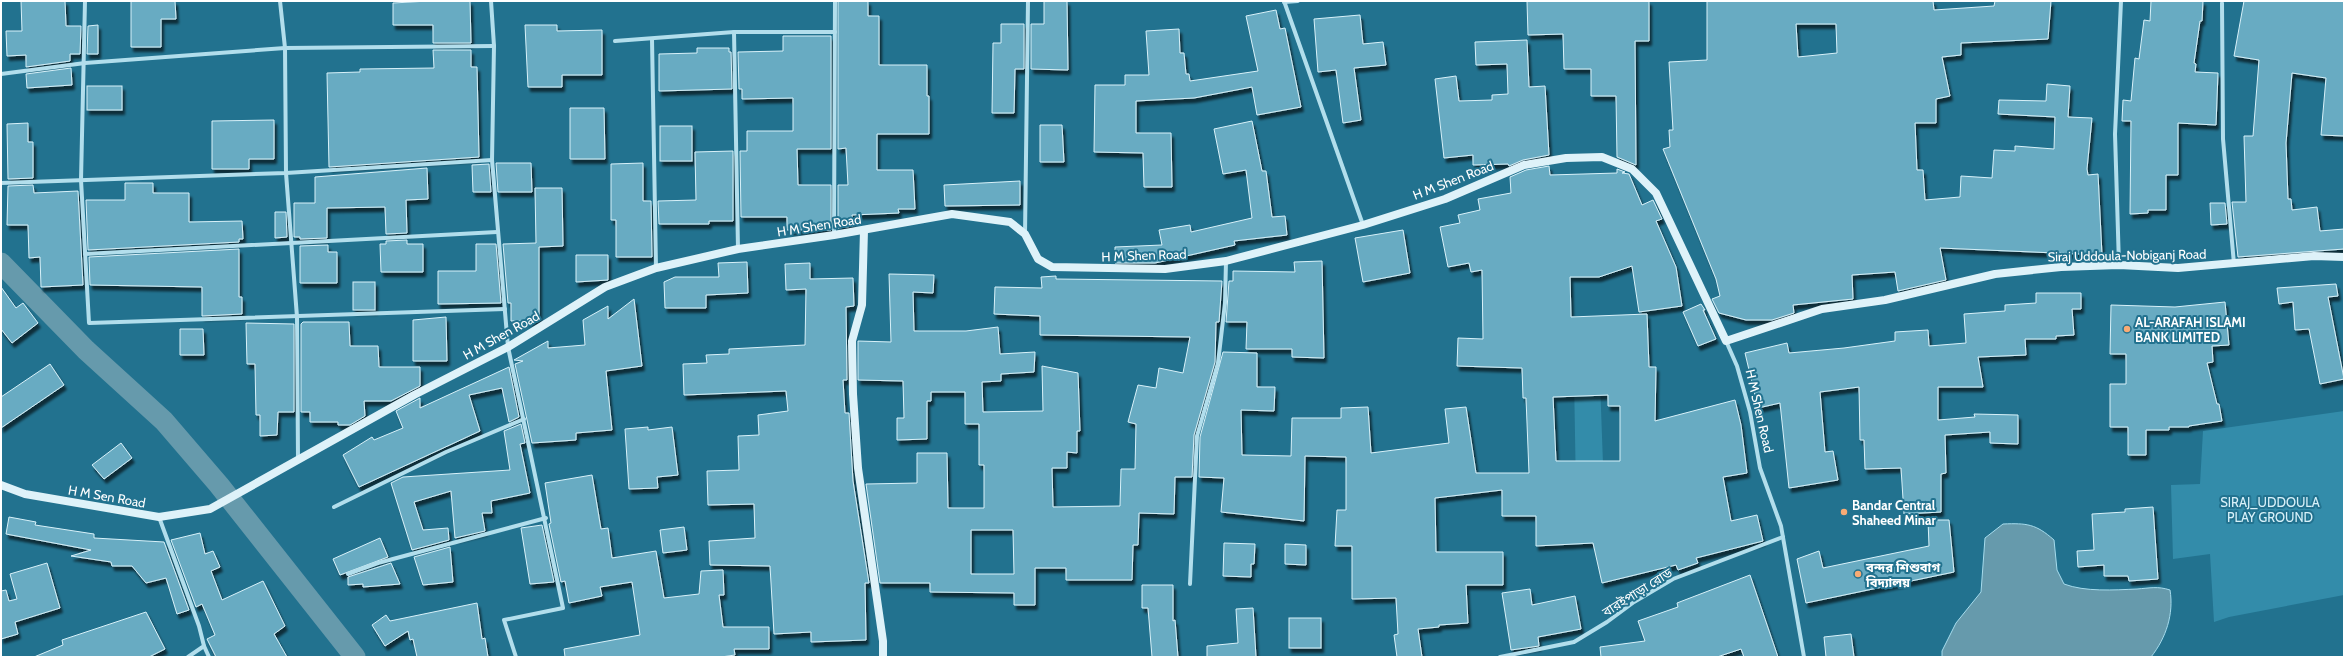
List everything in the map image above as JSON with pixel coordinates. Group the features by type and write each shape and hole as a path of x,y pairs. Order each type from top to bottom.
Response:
{"main road":[{"name":"H M Shen Road","path":"210,509 414,395 508,347 605,287 656,268 738,249 834,236 952,214 1010,222 1025,234 1038,259 1052,267 1164,269 1226,261 1363,225 1444,199 1524,165 1566,158 1602,157 1632,170 1656,192 1726,341"},
{"path":"864,230 862,305 852,341 853,394 858,468 883,641 883,657"},
{"name":"Siraj Uddoula-Nobiganj Road","path":"1726,341 1822,309 1885,300 1995,274 2061,267 2119,265 2178,268 2314,256 2344,257"},
{"name":"H M Sen Road","path":"1,485 25,494 159,517 210,509"}],"street":[{"path":"85,1 85,63 81,180 89,323 505,309"},
{"path":"280,1 285,48 286,173 297,317 298,459"},
{"path":"492,1 494,46 492,160 508,347 546,518 563,608 504,620 516,657"},
{"path":"834,236 835,1"},
{"path":"1025,234 1028,1"},
{"path":"1298,1 1284,1 1363,225"},
{"path":"2119,265 2115,134 2122,1"},
{"path":"2222,3 2223,138 2234,264"},
{"path":"615,41 734,32 835,32"},
{"path":"734,32 738,249"},
{"path":"652,39 656,268"},
{"path":"1,74 85,63 285,48 494,46"},
{"path":"1,183 286,173 492,160"},
{"path":"85,254 497,232"},
{"path":"1190,584 1197,436 1218,363 1225,303 1226,261"},
{"name":"H M Shen Road","path":"1726,341 1737,366 1750,412 1760,468 1783,537 1804,657"},
{"path":"334,507 446,452 524,419"},
{"path":"159,517 209,657"},
{"path":"348,574 378,563 546,518"},
{"name":"বারইপাড়া রোড","path":"1500,657 1574,642 1634,602 1673,579 1783,537"},
{"path":"188,657 204,646"}],"green space":[{"path":"1574,376 1600,381 1603,464 1576,493"},
{"name":"SIRAJ_UDDOULA PLAY GROUND","path":"2344,411 2344,595 2229,617 2214,622 2210,554 2173,559 2171,485 2200,484 2203,431"}],"shaded area":[{"path":"2003,524 2025,524 2042,531 2054,540 2057,570 2064,584 2072,587 2100,590 2162,588 2170,590 2171,608 2168,625 2161,642 2151,657 1942,657 1942,651 1956,623 1981,592 1985,538"}],"building":[{"path":"21,1 65,1 66,26 81,26 80,54 70,54 70,61 26,67 26,55 7,56 6,31 22,31"},
{"path":"131,1 175,1 176,19 161,19 161,47 131,47"},
{"path":"470,1 471,43 433,43 433,25 393,25 393,3"},
{"path":"838,1 868,1 868,16 879,16 879,65 927,65 929,134 877,134 877,170 913,170 915,209 898,209 899,213 852,215 853,226 838,228 838,185 848,185 846,148 838,149"},
{"path":"1044,1 1067,1 1068,70 1031,69 1031,24 1044,24"},
{"path":"1527,1 1649,1 1649,41 1635,41 1636,165 1617,157 1616,96 1591,96 1591,69 1564,69 1563,34 1528,35"},
{"path":"1707,1 1933,1 1934,10 1994,6 1995,1 2051,1 2048,39 1961,43 1961,55 1942,57 1950,96 1936,99 1936,123 1915,123 1917,170 1923,170 1925,200 1960,197 1961,176 1992,178 1994,150 2015,151 2015,146 2054,149 2055,117 1998,114 1999,100 2046,101 2047,84 2070,86 2068,117 2092,118 2087,169 2088,175 2098,174 2102,255 1940,248 1946,280 1898,291 1895,272 1852,275 1853,299 1793,305 1794,313 1772,320 1746,320 1719,313 1712,299 1720,296 1716,279 1663,149 1670,147 1669,130 1673,130 1669,62 1707,60","holes":["1796,24 1836,24 1837,53 1798,57"]},
{"path":"2151,1 2203,1 2202,21 2200,21 2194,63 2196,64 2195,72 2218,73 2216,125 2178,123 2178,175 2166,175 2166,210 2148,210 2148,213 2130,214 2131,121 2122,121 2123,100 2131,101 2135,58 2139,59 2144,20 2150,21"},
{"path":"2244,1 2344,1 2344,136 2321,135 2326,78 2292,73 2286,143 2288,199 2291,199 2292,210 2317,207 2320,231 2344,229 2344,249 2238,257 2232,202 2246,202 2244,136 2253,136 2259,60 2234,56"},
{"path":"1276,10 1280,29 1285,28 1301,107 1257,115 1252,87 1194,98 1136,101 1136,133 1171,133 1172,187 1144,187 1143,153 1094,152 1095,85 1125,85 1125,75 1149,75 1146,31 1179,29 1180,53 1184,53 1186,74 1189,74 1190,81 1258,71 1246,16"},
{"path":"1360,15 1363,44 1383,42 1386,65 1354,68 1361,120 1343,123 1336,70 1318,72 1314,19"},
{"path":"1001,24 1024,24 1024,69 1015,69 1014,113 992,113 993,43 1001,43"},
{"path":"98,25 98,54 87,54 88,26"},
{"path":"525,25 557,25 557,31 602,30 602,75 562,75 562,87 528,87"},
{"path":"783,36 831,36 831,149 797,149 798,185 831,185 831,230 787,230 787,217 741,217 740,151 747,151 747,131 793,131 793,98 742,99 742,89 739,89 738,52 783,51"},
{"path":"1527,40 1529,87 1545,86 1549,155 1523,160 1509,166 1508,164 1473,165 1473,155 1444,158 1435,79 1456,76 1459,101 1492,100 1492,95 1508,94 1507,64 1476,65 1475,42"},
{"path":"697,48 729,48 729,52 731,52 732,89 659,91 659,54 697,53"},
{"path":"433,50 471,50 471,67 477,67 479,157 329,167 327,73 360,72 360,69 434,68"},
{"path":"71,68 72,85 27,88 26,74"},
{"path":"87,86 122,86 122,110 87,110"},
{"path":"570,108 604,108 605,159 570,159"},
{"path":"274,120 274,159 249,159 249,169 212,169 212,121"},
{"path":"1252,121 1262,171 1266,171 1272,217 1285,216 1287,235 1234,241 1235,245 1155,263 1115,263 1115,247 1162,245 1159,230 1190,225 1191,232 1252,218 1246,170 1223,174 1214,129"},
{"path":"28,123 28,142 33,142 33,178 8,179 7,124"},
{"path":"1040,125 1062,125 1064,162 1040,162"},
{"path":"660,126 692,126 692,161 660,161"},
{"path":"733,151 733,221 709,221 709,224 659,224 658,201 696,200 695,152"},
{"path":"496,163 531,163 532,192 498,192"},
{"path":"643,163 643,201 651,201 652,257 616,257 616,220 611,220 611,164"},
{"path":"489,164 491,192 473,192 472,165"},
{"path":"1549,166 1550,175 1617,173 1617,169 1625,172 1622,173 1629,174 1642,205 1653,200 1662,219 1656,221 1676,267 1682,306 1639,312 1632,266 1599,277 1570,277 1571,317 1647,314 1649,367 1656,367 1655,421 1735,400 1741,425 1747,473 1723,477 1731,521 1757,515 1763,541 1696,558 1698,563 1678,570 1676,565 1602,583 1593,543 1536,546 1536,516 1502,516 1502,490 1435,498 1436,552 1503,552 1503,585 1466,585 1468,623 1439,625 1439,627 1418,629 1422,657 1397,657 1394,635 1398,634 1396,598 1352,599 1352,546 1335,546 1337,510 1346,510 1346,457 1305,456 1304,521 1221,512 1224,478 1199,477 1200,437 1223,352 1257,353 1257,387 1275,387 1274,411 1241,410 1242,455 1291,456 1292,418 1341,418 1341,408 1368,407 1371,453 1449,443 1445,409 1466,407 1476,473 1529,473 1526,398 1523,398 1522,368 1457,366 1458,338 1483,339 1482,270 1471,272 1469,263 1448,267 1440,227 1460,223 1458,215 1480,210 1478,199 1511,193 1510,177 1526,170","holes":["1608,395 1608,406 1620,406 1620,461 1556,461 1553,397"]},
{"path":"427,168 428,199 406,200 407,233 386,234 385,207 327,208 327,238 300,239 300,237 294,237 294,203 315,203 315,177"},
{"path":"1020,181 1020,205 945,206 944,185"},
{"path":"125,183 153,183 153,193 189,193 189,222 242,221 243,239 239,239 239,242 88,250 86,200 125,200"},
{"path":"33,185 34,193 78,191 83,285 41,287 40,257 29,258 28,225 7,225 8,186"},
{"path":"535,188 562,188 563,246 539,247 539,321 511,321 511,303 508,303 503,244 536,243"},
{"path":"2210,203 2225,203 2227,224 2211,225"},
{"path":"275,212 286,212 287,237 275,238"},
{"path":"1403,230 1410,273 1363,282 1355,238"},
{"path":"407,240 407,244 423,244 423,272 381,272 380,244 386,244 386,241"},
{"path":"476,244 496,244 501,303 438,304 438,271 476,271"},
{"path":"328,245 328,252 337,252 337,283 300,283 300,246"},
{"path":"239,249 239,297 242,297 242,314 202,316 202,287 90,285 89,257"},
{"path":"576,255 608,255 608,280 576,282"},
{"path":"1322,261 1324,358 1292,357 1292,349 1246,349 1247,322 1226,322 1229,281 1233,281 1233,271 1295,272 1294,262"},
{"path":"747,262 748,293 706,295 706,308 665,308 664,282 675,277 719,277 718,263"},
{"path":"810,263 810,279 853,278 854,306 846,307 847,380 843,380 845,413 849,413 853,481 869,583 865,583 866,640 811,642 811,632 774,634 770,566 710,565 709,541 755,538 754,504 708,505 707,471 739,470 738,436 759,435 758,415 788,411 786,391 684,395 683,364 707,363 706,355 729,354 729,349 805,345 806,289 786,290 785,264"},
{"path":"889,274 934,275 933,293 913,292 914,331 966,331 998,327 1000,354 1035,352 1034,372 1001,374 1001,381 982,382 983,412 1043,411 1042,366 1078,373 1080,431 1077,431 1077,453 1067,452 1067,468 1052,468 1053,507 1120,506 1121,469 1135,469 1136,424 1128,422 1138,385 1156,388 1159,368 1183,373 1190,337 1040,335 1040,316 994,314 995,287 1042,288 1041,277 1056,276 1056,279 1222,281 1219,322 1216,322 1215,362 1194,435 1192,477 1175,477 1174,514 1139,513 1138,545 1133,545 1132,580 1066,580 1066,568 1035,568 1035,605 1014,605 1014,593 930,592 930,583 880,583 866,484 917,483 917,453 947,453 948,508 984,508 984,465 979,465 979,424 965,424 965,392 931,392 931,401 927,401 927,439 897,440 897,418 904,418 903,381 858,380 858,341 891,342","holes":["971,530 1013,530 1014,574 971,574"]},
{"path":"353,282 375,282 375,310 353,310"},
{"path":"2336,284 2338,296 2328,297 2344,379 2320,384 2309,329 2295,330 2293,302 2279,304 2277,288"},
{"path":"1,287 16,308 23,303 38,323 12,343 1,329"},
{"path":"2036,293 2081,293 2081,309 2072,309 2074,335 2056,336 2056,339 2025,339 2026,355 1978,357 1983,387 1938,387 1938,420 1975,417 1974,414 2018,415 2018,444 1990,443 1990,432 1945,435 1946,473 1941,474 1941,512 1904,514 1901,468 1865,469 1864,440 1860,440 1859,387 1820,392 1825,452 1833,451 1838,480 1789,488 1780,403 1758,408 1745,353 1787,343 1789,353 1844,348 1895,341 1895,332 1928,330 1929,346 1966,343 1964,314 2005,311 2005,305 2036,303"},
{"path":"634,299 642,366 606,371 612,430 576,433 576,440 532,443 515,364 523,361 514,360 548,341 548,348 585,345 583,320 608,306 608,319"},
{"path":"2225,302 2229,345 2212,346 2213,362 2207,363 2217,404 2219,404 2222,421 2189,427 2169,427 2169,430 2146,430 2146,455 2128,455 2128,427 2110,427 2110,384 2126,384 2126,354 2110,354 2111,305 2175,307"},
{"path":"1701,304 1705,310 1703,310 1716,339 1698,346 1683,312"},
{"path":"446,317 447,361 413,361 413,320"},
{"path":"303,322 349,322 350,346 378,346 379,367 420,367 420,386 391,401 364,401 365,416 350,425 338,425 338,422 310,422 310,412 301,412 301,324"},
{"path":"246,323 294,324 294,412 278,412 277,435 260,436 260,415 256,415 255,364 247,364"},
{"path":"180,329 203,329 204,355 180,355"},
{"path":"50,364 64,385 1,428 1,397"},
{"path":"509,367 519,417 509,422 502,388 469,395 480,431 359,487 343,455 372,437 374,440 403,428 396,411 420,398 420,408"},
{"path":"521,424 525,443 520,444 530,493 491,501 492,513 482,513 485,531 455,538 451,491 414,502 423,530 448,528 449,540 412,550 391,483 403,477 510,470 504,431"},
{"path":"648,427 648,430 672,427 678,475 657,477 658,488 629,489 625,429"},
{"path":"121,443 132,458 104,479 92,465"},
{"path":"592,475 601,529 608,528 612,558 656,551 664,598 699,594 701,571 723,570 724,595 719,595 723,627 769,627 769,649 734,649 735,655 721,657 565,657 564,649 640,635 632,582 600,587 602,596 569,603 565,581 561,582 549,524 551,523 545,483"},
{"path":"2153,507 2158,579 2129,581 2128,576 2104,576 2104,565 2078,567 2077,551 2094,550 2092,514 2125,512 2125,509"},
{"path":"9,517 36,522 35,525 94,534 94,538 164,542 189,610 177,614 166,578 146,583 132,566 112,566 111,562 71,556 91,550 6,534"},
{"name":"বন্দর শিশুবাগ বিদ্যালয়","path":"1928,520 1949,520 1954,572 1806,603 1797,559 1819,551 1823,568 1929,546"},
{"path":"542,525 554,582 530,584 521,528"},
{"path":"684,527 687,550 663,553 660,530"},
{"path":"200,533 205,554 213,551 220,567 211,571 222,600 263,581 285,626 274,634 287,657 216,657 207,639 215,635 202,604 196,607 171,540"},
{"path":"380,538 388,557 340,575 333,559"},
{"path":"1224,543 1255,544 1254,564 1251,564 1251,577 1223,576"},
{"path":"1285,544 1306,545 1306,565 1285,564"},
{"path":"450,547 453,582 423,585 414,557"},
{"path":"47,563 60,608 15,622 18,634 1,639 1,591 6,590 9,601 17,599 10,574"},
{"path":"391,563 400,584 363,587 363,584 348,585 348,577"},
{"path":"1750,575 1778,657 1744,657 1741,649 1717,657 1601,657 1600,647 1645,641 1638,621 1678,607 1677,603"},
{"path":"1142,585 1173,585 1173,621 1175,620 1178,657 1152,657 1148,608 1142,608"},
{"path":"1530,589 1532,605 1575,596 1581,629 1538,637 1539,646 1511,650 1502,593"},
{"path":"477,603 482,639 485,638 488,657 417,657 413,639 410,640 408,631 385,646 372,625 386,615 390,621"},
{"path":"1253,608 1256,657 1207,657 1207,646 1238,643 1236,609"},
{"path":"146,612 165,649 149,657 34,657 63,645 62,640"},
{"path":"1289,618 1321,618 1321,648 1289,648"},
{"path":"1851,634 1854,657 1826,657 1824,637"}],"waterway":[{"path":"1,263 86,350 164,421 219,485 355,657"}],"place":[{"name":"AL-ARAFAH ISLAMI BANK LIMITED","path":"2127,329"},
{"name":"Bandar Central Shaheed Minar","path":"1844,512"},
{"name":"বন্দর শিশুবাগ বিদ্যালয়","path":"1858,574"}]}
